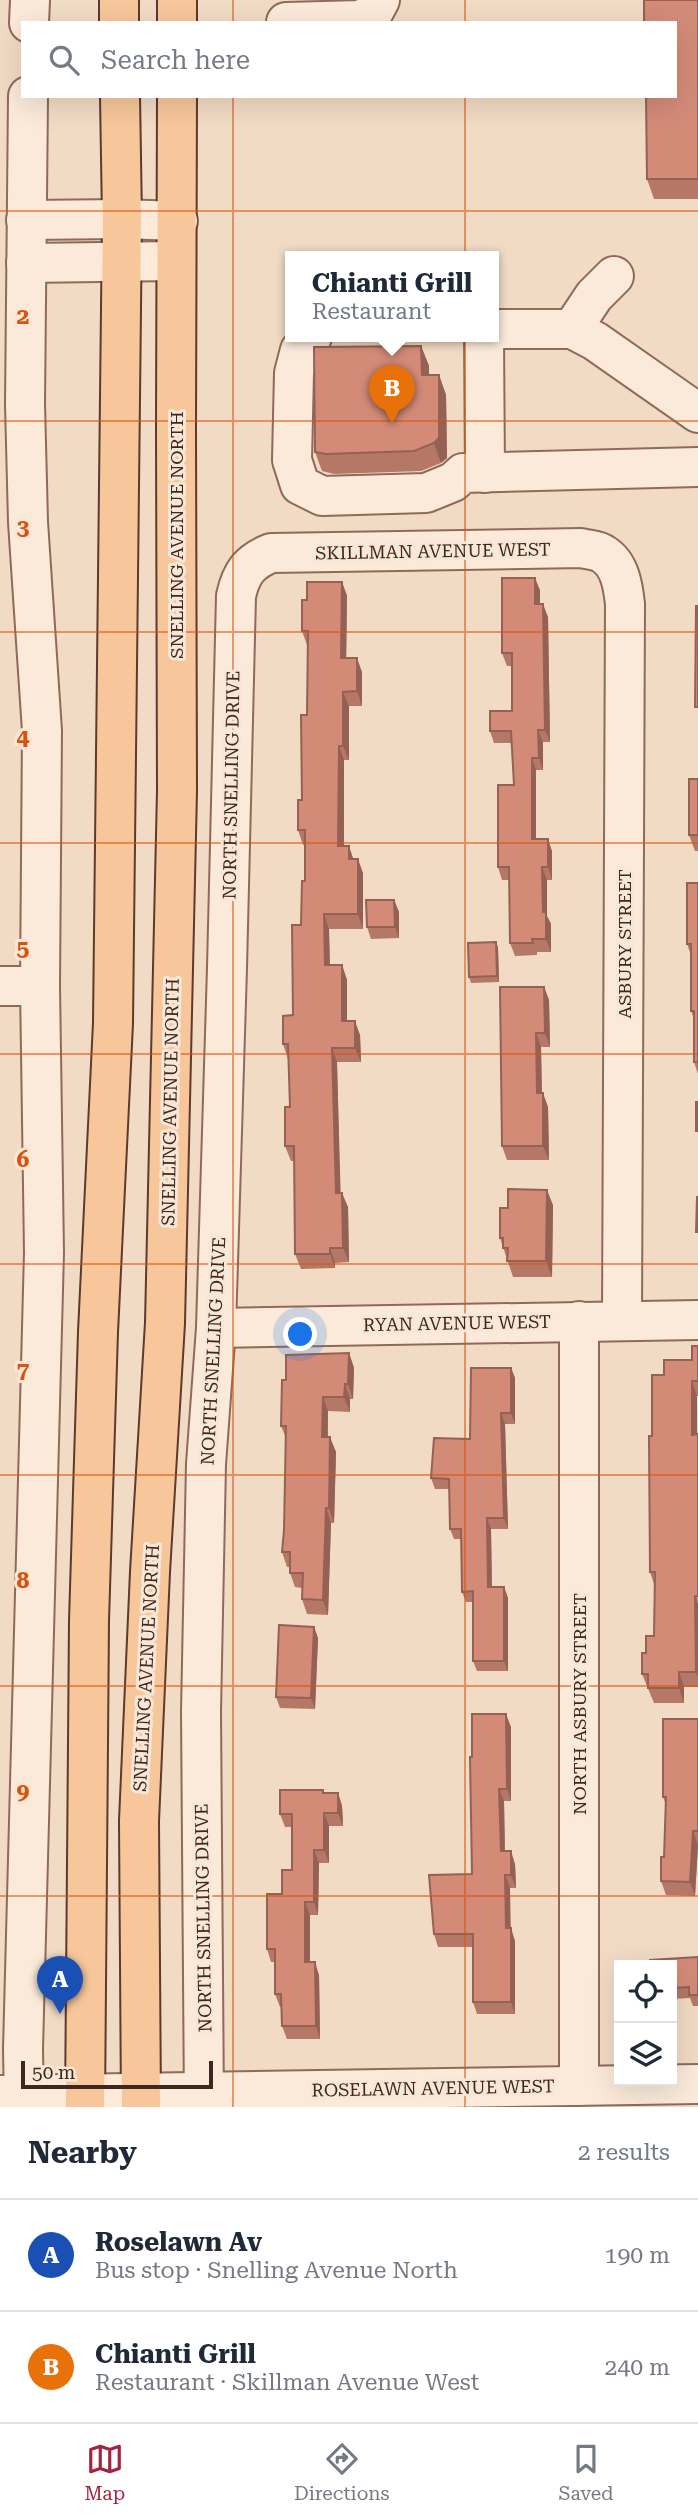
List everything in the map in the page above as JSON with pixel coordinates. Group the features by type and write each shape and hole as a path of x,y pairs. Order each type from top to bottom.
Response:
{"main road":[{"path":"119,0 119,21"},
{"path":"177,0 177,21"},
{"path":"85,2100 90,1608 98,1332 113,1023 122,219 120,98"},
{"name":"SNELLING AVENUE NORTH","path":"141,2100 139,1821 165,1323 177,804 177,98"}],"street":[{"path":"29,21 30,0"},
{"path":"323,21 361,20 373,13 380,0"},
{"path":"16,2099 23,2049 44,1252 40,986 42,731 28,522 12,404 26,263 28,98"},
{"path":"26,220 178,221"},
{"path":"26,263 176,261"},
{"path":"572,329 594,296 614,276"},
{"path":"499,329 572,329 595,341 698,413"},
{"path":"307,342 300,350 294,373 292,460 300,485 322,496 425,494 453,482 463,473 698,467"},
{"path":"484,342 485,472"},
{"name":"SKILLMAN AVENUE WEST","path":"241,582 257,559 271,553 581,548 603,553 616,569"},
{"name":"ASBURY STREET","path":"616,569 623,583 625,604 622,1321"},
{"name":"NORTH SNELLING DRIVE","path":"204,2099 201,1698 206,1464 216,1328 241,582"},
{"path":"0,986 40,986"},
{"name":"RYAN AVENUE WEST","path":"216,1328 698,1320"},
{"name":"NORTH ASBURY STREET","path":"579,1321 579,2086"},
{"name":"ROSELAWN AVENUE WEST","path":"16,2099 446,2097 579,2086 698,2084"}],"building":[{"path":"644,0 698,0 698,179 647,179 646,98 677,98 677,21 644,21"},
{"path":"421,346 422,375 439,375 439,438 434,443 414,451 326,454 315,452 314,347"},
{"path":"502,578 535,578 535,604 543,604 545,730 538,730 539,758 532,758 532,839 548,839 548,867 542,867 546,939 532,939 533,943 510,943 509,867 498,867 498,785 514,785 511,731 490,731 490,711 512,711 512,653 502,653"},
{"path":"307,582 342,582 341,658 357,658 357,691 343,692 343,746 339,746 338,846 349,846 349,859 358,859 358,914 324,914 325,965 342,965 342,1021 355,1021 355,1048 332,1048 336,1193 342,1193 343,1248 330,1248 330,1254 295,1254 294,1146 285,1146 285,1107 290,1107 288,1044 283,1044 283,1016 293,1015 292,925 301,925 302,881 305,881 305,830 298,830 298,800 302,800 301,715 307,715 308,631 302,631 302,600 307,600"},
{"path":"698,606 698,707 695,707"},
{"path":"689,779 698,779 698,835 689,835"},
{"path":"687,883 698,883 698,1062 694,1062 691,944 687,944"},
{"path":"366,900 394,900 395,927 367,927"},
{"path":"496,942 497,976 469,977 468,943"},
{"path":"500,987 544,987 545,1033 536,1033 537,1093 543,1093 543,1146 502,1146"},
{"path":"698,1102 698,1131 696,1131"},
{"path":"508,1189 547,1190 546,1261 507,1261 508,1248 503,1248 503,1238 500,1238 500,1208 508,1208"},
{"path":"697,1197 698,1232 696,1232"},
{"path":"692,1346 698,1346 698,1381 692,1381 692,1435 698,1434 696,1672 679,1672 679,1688 648,1688 648,1674 642,1674 642,1653 646,1653 646,1636 654,1636 655,1572 650,1572 649,1436 652,1436 652,1375 664,1375 664,1360 692,1360"},
{"path":"349,1353 348,1384 345,1384 344,1397 323,1397 322,1437 330,1437 323,1600 302,1599 303,1573 290,1573 290,1552 282,1552 286,1426 281,1426 282,1380 286,1380 286,1355"},
{"path":"471,1368 511,1368 511,1413 501,1413 504,1518 487,1518 488,1587 504,1587 504,1661 473,1661 473,1591 462,1592 461,1529 450,1529 449,1479 431,1478 434,1438 470,1439"},
{"path":"279,1625 314,1627 311,1698 276,1697"},
{"path":"472,1714 506,1714 507,1789 499,1789 501,1851 511,1851 511,1875 505,1875 506,1928 511,1928 511,2002 473,2002 473,1934 434,1934 429,1875 472,1874"},
{"path":"663,1719 698,1719 698,1831 693,1831 690,1882 661,1881 666,1797 663,1797"},
{"path":"280,1790 323,1790 323,1793 338,1793 338,1813 324,1813 324,1850 314,1850 314,1902 305,1902 305,1962 315,1962 316,2026 282,2026 281,1994 275,1994 275,1949 267,1949 267,1894 282,1894 282,1870 292,1870 292,1814 280,1814"},
{"path":"698,1957 698,1995 689,1995 689,1987 677,1988 677,1960 650,1960"}],"place":[{"name":"Chianti Grill","path":"392,423"},
{"name":"Roselawn Av","path":"60,2014"}]}
